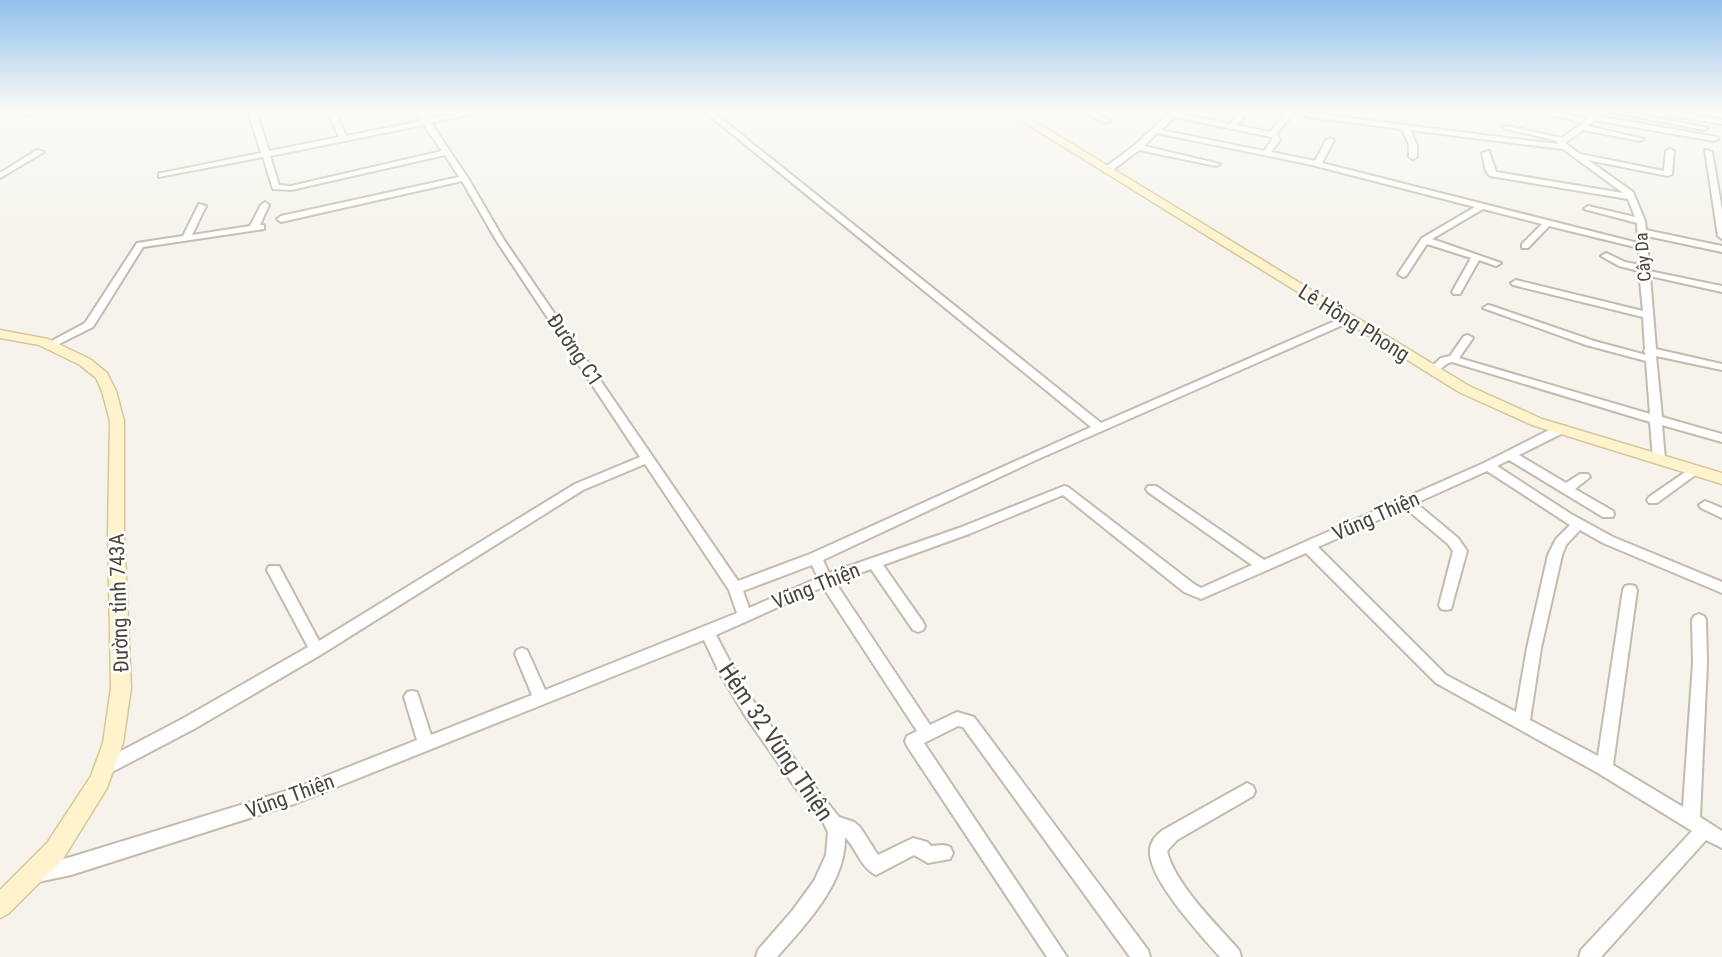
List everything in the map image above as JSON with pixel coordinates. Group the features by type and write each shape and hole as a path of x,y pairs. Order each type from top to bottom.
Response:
{"main road":[{"name":"Lê Hồng Phong","path":"1084,156 1432,371 1494,404 1561,429 1722,479"},
{"name":"Đường tỉnh 743A","path":"0,334 49,345 91,366 102,376 117,421 121,688 119,717 106,767 73,827 34,874 0,906"}],"street":[{"path":"0,176 34,156"},
{"path":"162,175 257,156"},
{"path":"266,156 276,187 282,188 392,170 437,156"},
{"name":"Đường C1","path":"447,156 464,178 500,240 735,588 745,615"},
{"path":"763,156 1100,428"},
{"path":"1107,170 1126,156"},
{"path":"1178,156 1216,164"},
{"path":"1274,156 1387,181 1403,191 1414,193 1424,190 1641,246"},
{"path":"1317,164 1322,156"},
{"path":"1487,156 1493,174 1633,197"},
{"path":"1577,156 1633,197"},
{"path":"1595,156 1666,174 1670,172 1670,156"},
{"path":"1599,156 1631,163"},
{"path":"1709,156 1718,199 1722,236"},
{"path":"1711,171 1722,172"},
{"path":"281,219 464,178"},
{"name":"Cây Da","path":"1633,197 1641,221 1660,459"},
{"path":"49,345 89,325 140,246 163,237 186,237 257,228 265,205"},
{"path":"186,237 202,206"},
{"path":"1403,274 1425,240 1482,206"},
{"path":"1588,209 1641,221"},
{"path":"1525,246 1547,223"},
{"path":"1642,232 1722,249"},
{"path":"1425,240 1496,263"},
{"path":"1606,256 1643,271 1722,289"},
{"path":"1457,292 1476,257"},
{"path":"1516,283 1649,316"},
{"path":"1488,308 1590,344 1722,367"},
{"path":"735,588 815,558 1348,319"},
{"path":"1453,359 1468,338"},
{"path":"1432,371 1445,360 1453,359 1722,438"},
{"name":"Vũng Thiện","path":"34,874 71,866 250,811 708,632 826,580 1065,490 1197,594 1407,503 1561,429"},
{"path":"1509,455 1608,514"},
{"path":"106,767 188,724 317,650 579,487 648,458"},
{"path":"1488,466 1578,524 1636,553 1722,588"},
{"path":"1653,500 1694,470"},
{"path":"1567,488 1584,477"},
{"path":"1152,489 1263,566"},
{"path":"1407,503 1453,541 1460,551 1446,605"},
{"path":"1705,505 1722,513"},
{"path":"1522,723 1534,648 1555,555 1561,542 1578,524"},
{"path":"1308,546 1432,673 1478,702 1604,768 1722,840"},
{"path":"815,558 826,580 927,734"},
{"path":"874,564 918,626"},
{"path":"274,570 317,650"},
{"path":"1604,768 1630,590"},
{"path":"1588,957 1698,824 1699,620"},
{"name":"Hẻm 32 Vũng Thiện","path":"708,632 724,667 802,784 833,825 838,839 824,880 765,957"},
{"path":"522,654 540,697"},
{"path":"412,696 426,744"},
{"path":"1058,957 913,741 957,719 968,722 1141,957"},
{"path":"1232,957 1161,866 1158,851 1171,834 1247,791"},
{"path":"833,825 843,824 850,828 876,866 913,846 921,848 928,855 944,853"}]}
